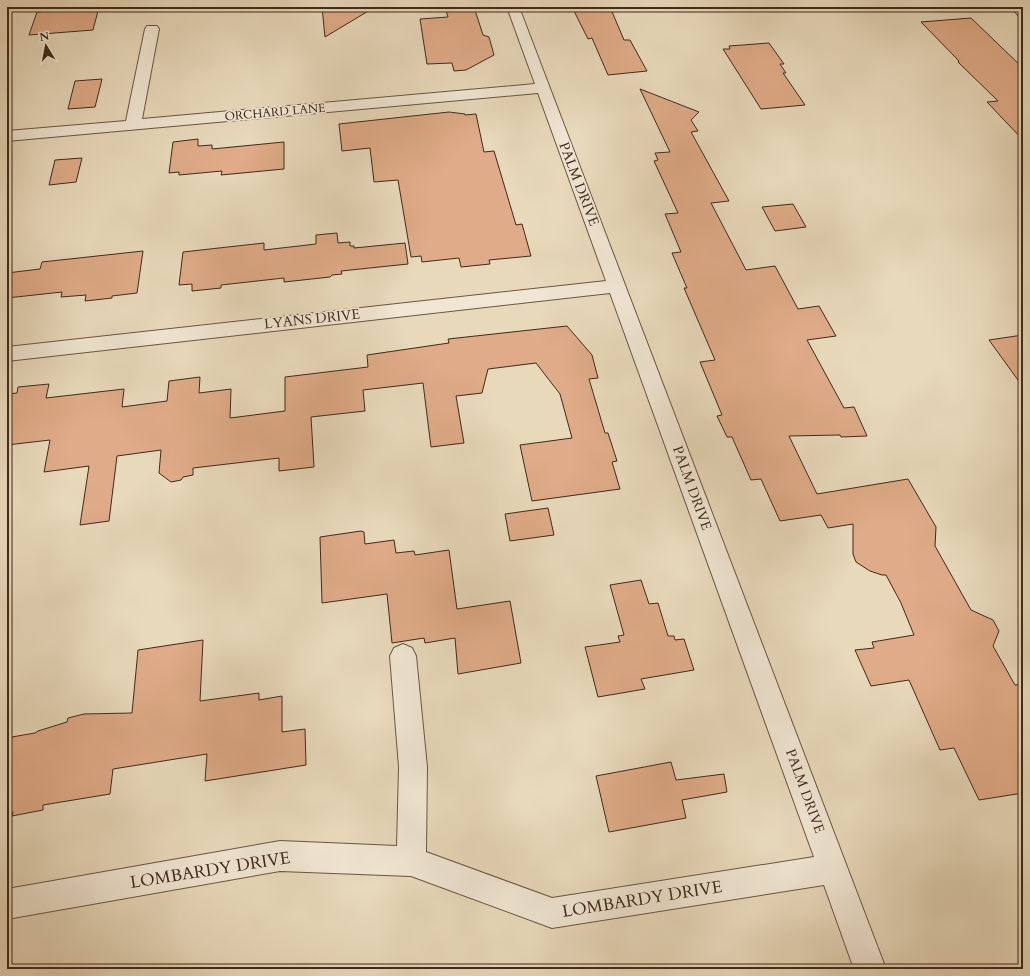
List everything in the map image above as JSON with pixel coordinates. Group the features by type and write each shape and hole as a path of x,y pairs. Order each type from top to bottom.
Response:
{"street":[{"name":"PALM DRIVE","path":"513,7 870,969"},
{"path":"1017,7 1023,12"},
{"path":"133,125 152,29"},
{"name":"ORCHARD LANE","path":"7,136 543,88"},
{"name":"LYANS DRIVE","path":"7,354 617,286"},
{"path":"404,656 413,767 411,861"},
{"name":"LOMBARDY DRIVE","path":"7,904 280,856 411,861 552,913 834,869"}],"building":[{"path":"99,7 93,30 29,35 37,12"},
{"path":"322,7 375,7 325,37"},
{"path":"445,7 474,7 483,35 489,37 494,55 466,70 454,71 452,63 427,64 420,19 448,17"},
{"path":"610,7 624,40 630,40 647,71 608,75 592,38 588,39 573,9"},
{"path":"971,18 1023,68 1023,140 987,102 998,101 958,62 959,61 921,22"},
{"path":"769,43 784,64 780,64 786,73 783,73 805,105 761,109 723,49 730,49 729,46"},
{"path":"102,79 95,107 68,109 75,81"},
{"path":"640,89 699,112 691,120 698,131 691,132 729,201 711,203 746,270 775,266 798,309 819,306 836,336 807,340 844,408 854,407 867,436 789,436 817,494 908,479 936,527 935,546 971,610 993,620 999,631 993,646 1015,685 1023,684 1023,793 979,800 954,748 940,750 909,680 871,686 855,650 874,648 872,642 914,635 901,603 886,575 870,571 856,562 853,554 853,524 828,528 821,515 780,521 761,479 751,480 732,437 727,437 717,416 722,415 700,362 715,360 684,288 687,288 672,253 681,252 665,214 678,213 654,161 658,160 655,153 670,152"},
{"path":"449,112 465,115 476,114 484,152 494,151 516,225 522,224 531,256 489,260 490,264 461,267 459,258 422,262 421,256 411,257 398,180 374,182 370,148 342,151 339,124"},
{"path":"198,139 198,146 212,145 212,149 284,142 284,169 221,175 222,171 179,175 179,172 169,173 173,142"},
{"path":"82,158 76,182 49,185 55,160"},
{"path":"793,204 806,227 775,231 762,207"},
{"path":"337,233 338,243 350,242 350,246 354,246 354,248 405,243 408,264 341,271 342,274 332,275 330,277 284,282 284,278 221,285 221,288 192,291 192,284 179,285 183,252 264,243 264,250 316,244 316,235"},
{"path":"143,251 137,293 85,301 86,295 61,297 62,292 7,298 7,273 40,269 42,262"},
{"path":"567,326 592,355 598,378 589,379 605,433 608,433 617,461 612,462 620,489 532,501 520,445 572,438 560,394 536,363 488,369 482,393 456,396 464,443 431,447 423,383 363,390 365,411 311,417 314,467 279,471 279,458 193,468 193,475 171,482 159,473 161,450 117,456 109,521 80,525 89,466 44,472 50,440 7,445 7,394 17,393 18,387 49,384 46,398 124,389 122,407 167,401 169,381 200,377 199,393 231,389 230,418 285,411 285,377 368,367 367,355 449,343 448,339"},
{"path":"1023,335 1023,387 989,340"},
{"path":"548,508 554,535 510,541 505,514"},
{"path":"361,531 364,532 365,544 394,540 396,553 414,551 415,555 449,550 457,609 510,601 521,663 458,674 455,638 425,643 424,638 392,643 387,594 322,603 320,537"},
{"path":"641,580 649,604 658,603 668,636 674,636 675,640 684,639 694,670 641,679 645,689 598,697 585,647 620,642 618,636 624,635 610,585"},
{"path":"203,640 200,701 259,693 259,700 282,696 282,732 305,729 306,765 205,781 207,754 113,769 110,794 43,805 43,810 12,816 13,812 7,813 7,765 12,737 35,733 67,722 68,718 84,714 132,713 138,650"},
{"path":"671,762 676,780 724,774 727,792 682,800 686,818 609,832 596,776"}]}
